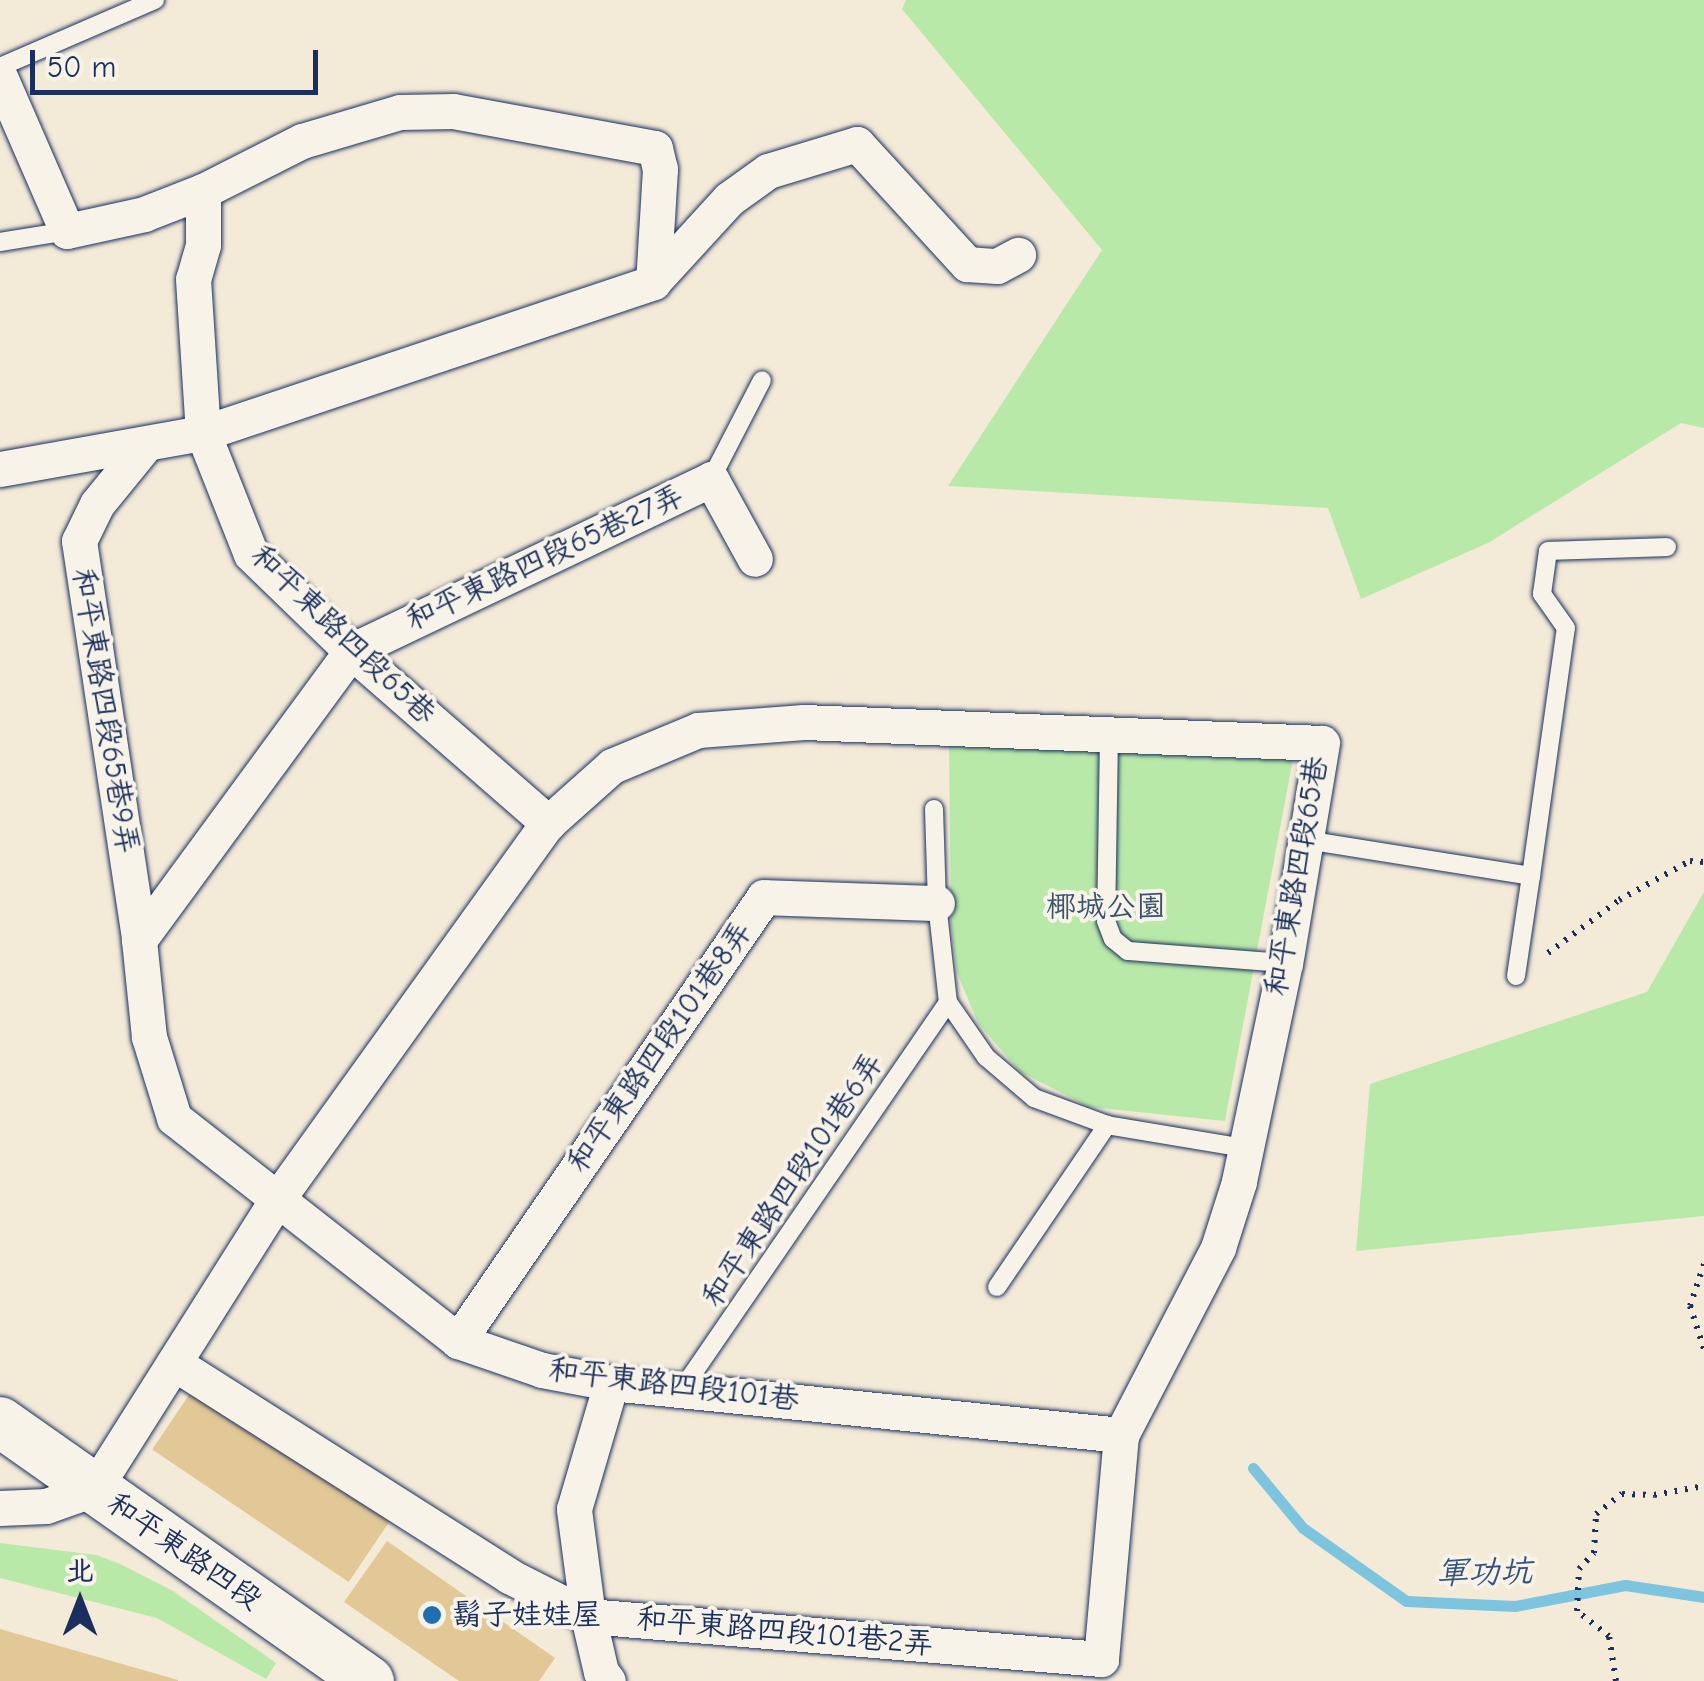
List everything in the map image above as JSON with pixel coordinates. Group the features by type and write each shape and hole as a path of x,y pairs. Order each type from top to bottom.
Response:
{"main road":[{"name":"和平東路四段","path":"0,1422 369,1681"}],"street":[{"path":"0,77 66,232 144,214 203,191 302,140 400,112 453,112 655,148 660,168 653,282"},
{"path":"0,469 202,434 653,282 729,199 768,171 857,144 967,264 998,266 1018,255"},
{"name":"和平東路四段65巷","path":"203,191 202,245 193,279 202,434 251,554 351,651 548,824"},
{"name":"和平東路四段65巷9弄","path":"146,444 97,504 79,542 140,940 149,1037 174,1118 276,1202"},
{"name":"和平東路四段65巷27弄","path":"351,651 712,479 756,559"},
{"path":"140,940 351,651"},
{"name":"和平東路四段65巷","path":"94,1489 276,1202 548,824 612,766 698,730 804,722 1322,744 1284,963 1245,1148 1218,1248 1121,1434 1101,1659"},
{"name":"和平東路四段101巷8弄","path":"458,1340 764,896 937,903"},
{"name":"和平東路四段101巷","path":"276,1202 458,1340 542,1370 611,1383 1121,1434"},
{"path":"174,1364 510,1576 588,1616"},
{"path":"608,1681 601,1672 588,1616 574,1509 611,1383"},
{"path":"0,1508 46,1506 94,1489"},
{"name":"和平東路四段101巷2弄","path":"588,1616 1101,1659"}],"lane":[{"path":"0,67 155,0"},
{"path":"0,242 66,232"},
{"path":"712,479 762,380"},
{"path":"1516,976 1566,628 1542,594 1548,551 1667,547"},
{"path":"1108,735 1106,921 1112,939 1128,951 1284,963"},
{"path":"934,809 937,903 948,1002 986,1056 1034,1098 1107,1125 1245,1148"},
{"path":"1306,840 1530,876"},
{"name":"和平東路四段101巷6弄","path":"683,1388 948,1002"},
{"path":"998,1286 1107,1125"}],"path":[{"path":"1516,976 1618,900 1690,861 1704,862"},
{"path":"1704,1264 1690,1306 1704,1349"},
{"path":"1616,1681 1609,1636 1578,1611 1578,1569 1594,1553 1596,1514 1622,1494 1654,1495 1704,1486"}],"green space":[{"path":"906,0 1704,0 1704,428 1681,423 1488,543 1361,599 1328,508 948,486 1102,250 902,9"},
{"name":"椰城公園","path":"949,745 1293,759 1225,1121 1089,1107 1019,1071 978,1023 957,973 951,926"},
{"path":"1704,892 1704,1216 1356,1251 1370,1084 1647,992"},
{"path":"0,1543 96,1555 120,1564 173,1591 276,1663 266,1679 157,1618 0,1578"}],"building":[{"path":"193,1389 389,1522 349,1582 152,1450"},
{"path":"387,1541 555,1658 539,1681 459,1681 344,1602"},
{"path":"0,1629 178,1680 178,1681 0,1681"}],"waterway":[{"name":"軍功坑","path":"1253,1468 1303,1528 1406,1601 1515,1606 1625,1585 1704,1597"}],"place":[{"name":"鬍子娃娃屋","path":"432,1615"}]}
